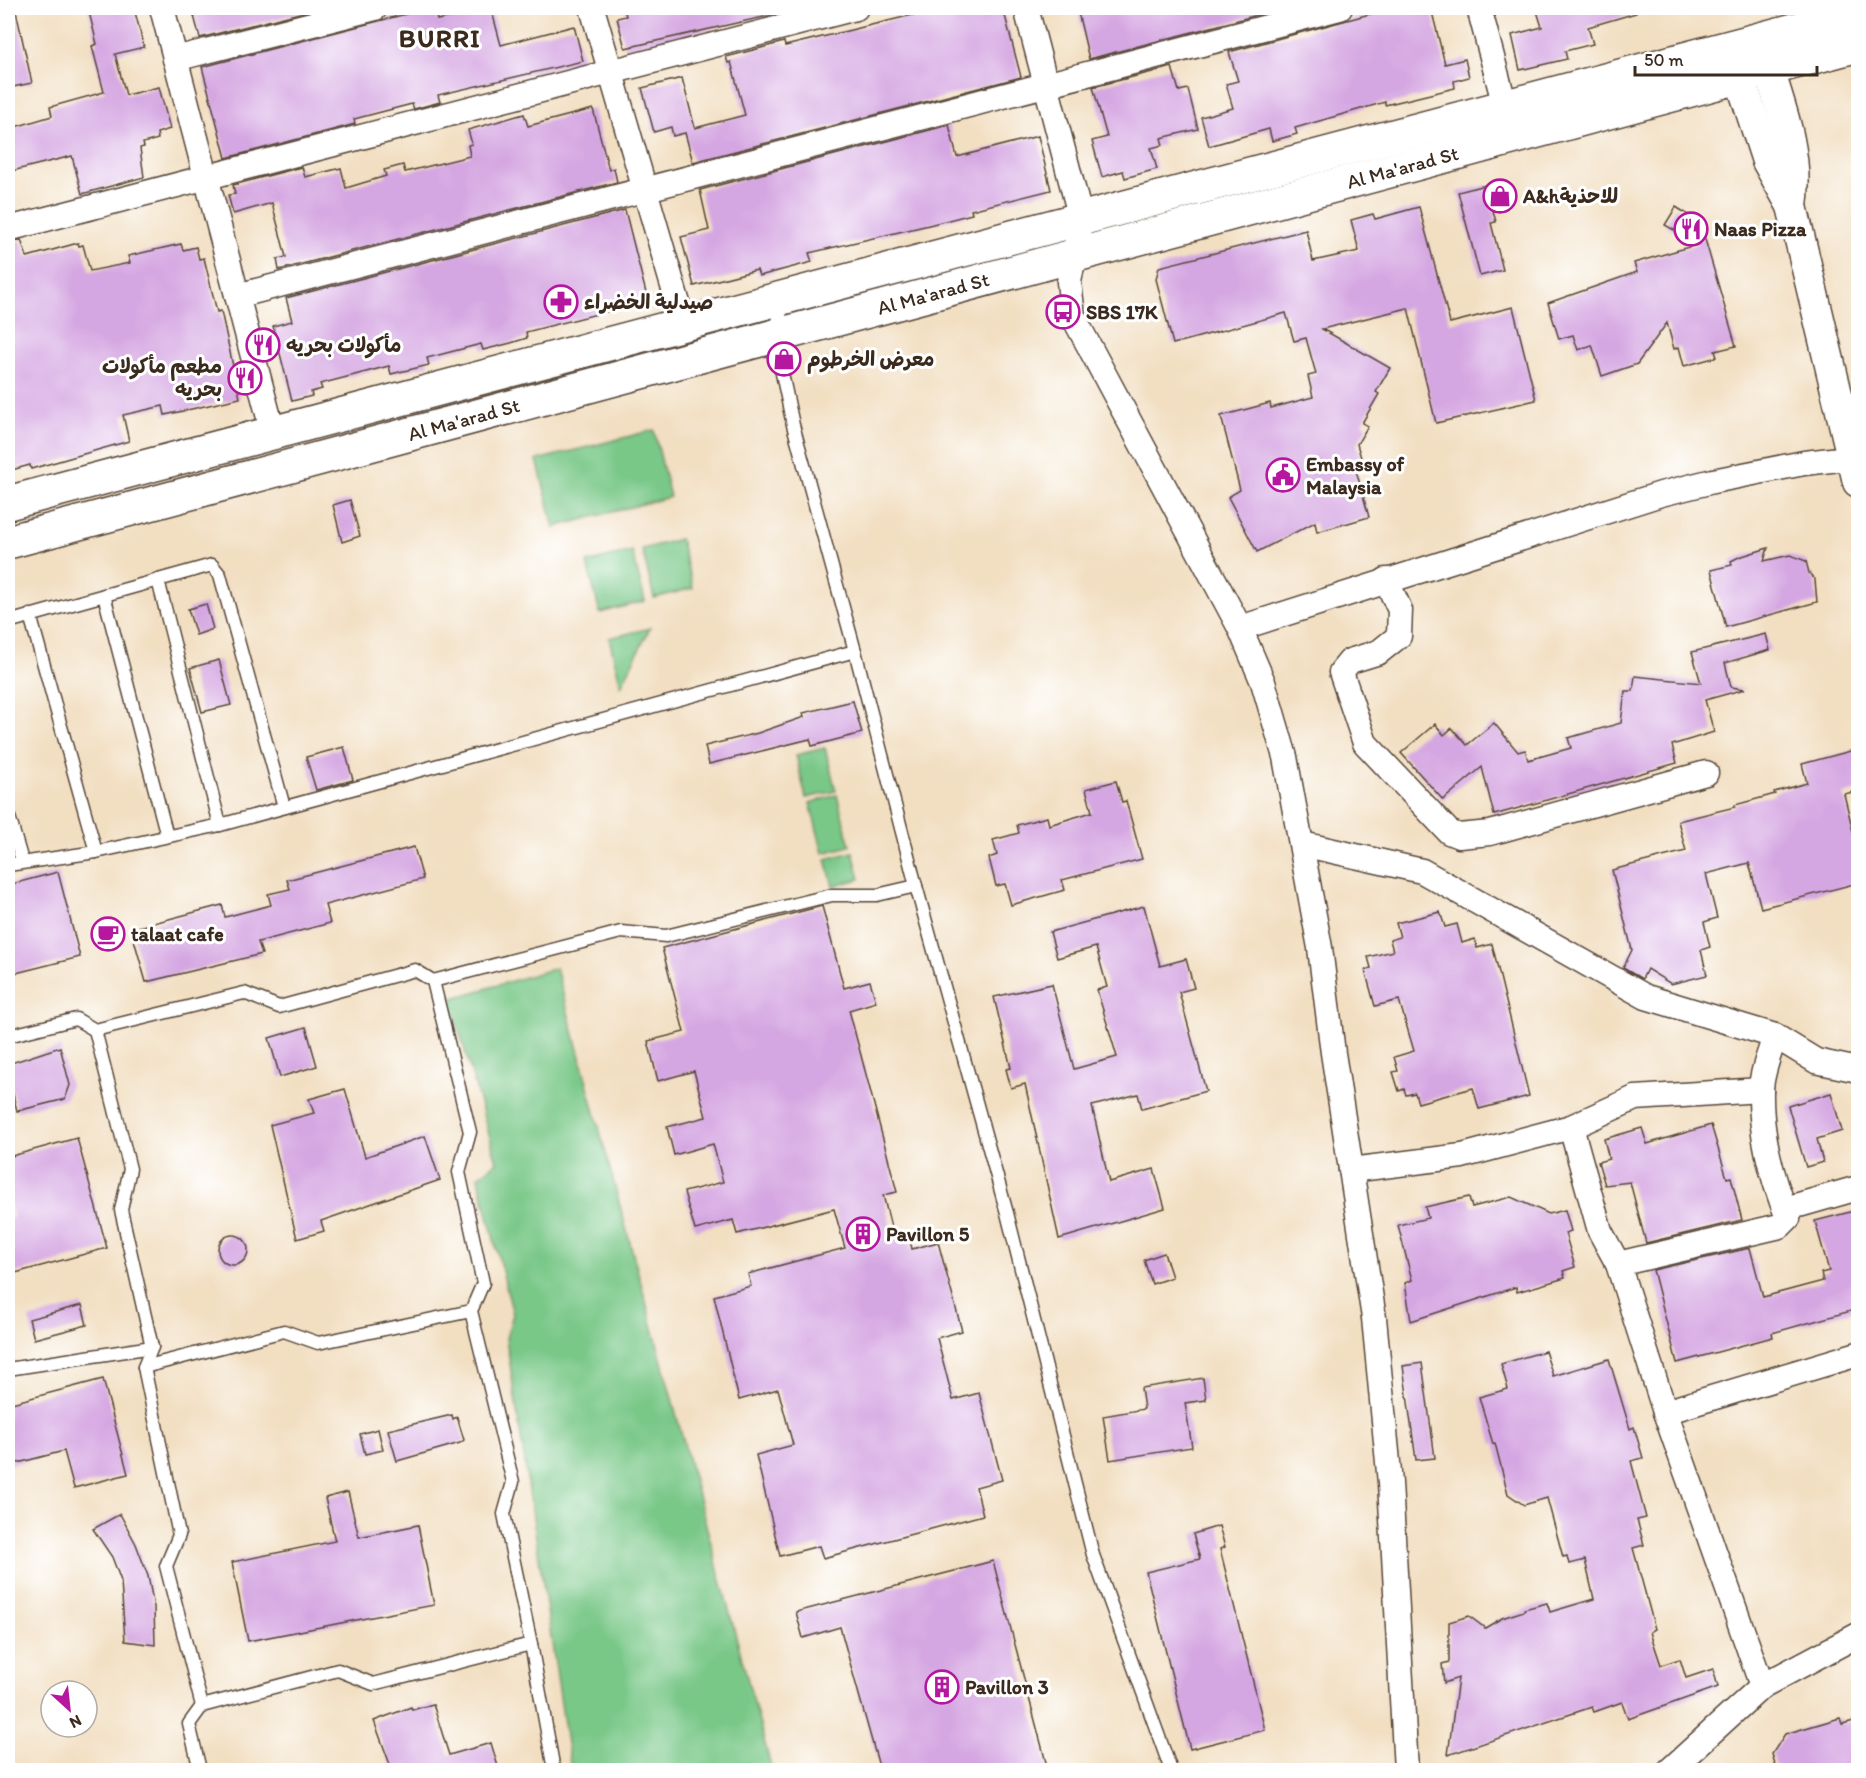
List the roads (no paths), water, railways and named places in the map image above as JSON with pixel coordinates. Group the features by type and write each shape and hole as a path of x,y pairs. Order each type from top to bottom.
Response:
{"main road":[{"name":"Al Ma'arad St","path":"8,542 1513,138 1749,58 1858,13"},
{"name":"Al Ma'arad St","path":"8,503 1505,106 1749,58 1858,45"},
{"path":"672,364 674,327"},
{"path":"191,455 201,490"}],"street":[{"path":"162,8 273,433"},
{"path":"175,59 375,8"},
{"path":"592,8 646,188 674,327"},
{"path":"8,229 206,176 610,74 856,8"},
{"path":"1026,8 1081,219 1072,256 1070,303 1078,329 1240,628 1263,682 1285,757 1320,948 1374,1318 1390,1483 1406,1770"},
{"path":"237,296 1340,8"},
{"path":"1479,8 1513,138"},
{"path":"1240,628 1386,580 1713,481 1804,463 1857,466 1792,206 1767,161 1749,58"},
{"path":"1386,580 1400,610 1399,636 1379,652 1350,661 1341,672 1365,743 1449,832 1459,836 1490,833 1706,773"},
{"path":"1302,844 1422,871 1646,997 1774,1036 1816,1061 1858,1070"},
{"path":"1618,1264 1780,1226 1788,1218 1770,1168 1761,1089 1774,1036"},
{"path":"1351,1170 1462,1156 1571,1127 1635,1098 1761,1089"},
{"path":"1571,1127 1600,1231 1618,1264 1665,1412 1762,1686"},
{"path":"1785,1209 1858,1188"},
{"path":"1665,1412 1858,1354"},
{"path":"1670,1770 1762,1686 1858,1635"}],"lane":[{"path":"785,298 774,336 793,425 916,886 1007,1213 1093,1555 1170,1770"},
{"path":"8,622 212,565 220,575 284,807"},
{"path":"158,580 220,825"},
{"path":"104,595 167,836"},
{"path":"30,615 96,852"},
{"path":"8,866 22,861 96,852 220,825 855,651"},
{"path":"8,813 22,861"},
{"path":"434,981 621,932 666,936 832,895 877,895 916,886"},
{"path":"8,1036 76,1019 95,1030 244,993 279,1007 416,970 434,981 470,1132 459,1172 483,1283 471,1311 513,1482 504,1514 554,1770"},
{"path":"95,1030 130,1169 120,1210 152,1347 144,1367 179,1535 166,1566 202,1706"},
{"path":"144,1367 284,1331 318,1343 471,1311"},
{"path":"8,1370 152,1347"},
{"path":"200,1770 189,1724 202,1706 338,1670 373,1684 531,1644"}],"place":[{"name":"A&hللاحذية","path":"1500,196"},
{"name":"Naas Pizza","path":"1691,229"},
{"name":"صيدلية الخضراء","path":"561,302"},
{"name":"SBS 17K","path":"1063,312"},
{"name":"مأكولات بحريه","path":"263,345"},
{"name":"معرض الخرطوم","path":"784,359"},
{"name":"مطعم مأكولات بحريه","path":"245,378"},
{"name":"Embassy of Malaysia","path":"1283,475"},
{"name":"talaat cafe","path":"108,934"},
{"name":"Pavillon 5","path":"863,1234"},
{"name":"Pavillon 3","path":"942,1687"}],"district":[{"name":"BURRI","path":"440,38"}]}
